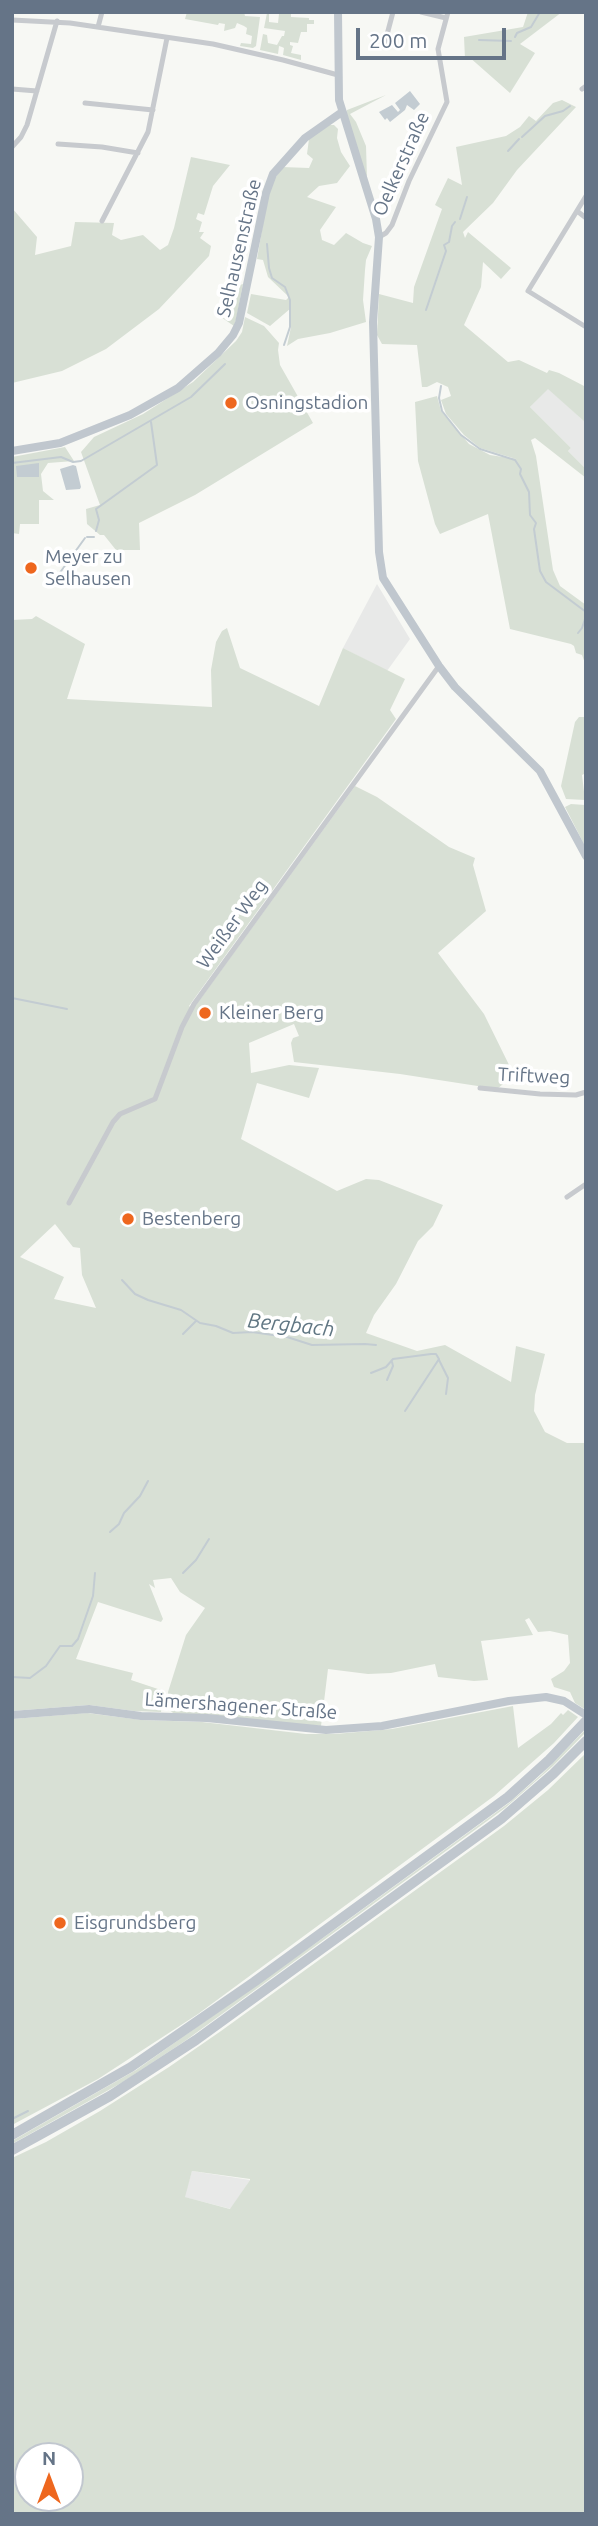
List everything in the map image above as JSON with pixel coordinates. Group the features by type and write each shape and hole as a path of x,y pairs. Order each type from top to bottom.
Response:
{"highway":[{"path":"12,2136 50,2116 166,2045 487,1813 539,1770 586,1718"},
{"path":"12,2150 110,2096 196,2040 523,1801 586,1741"}],"main road":[{"path":"338,12 338,75 342,112 376,219 379,237 373,322 379,561 388,587 439,666 467,701 540,771 586,856"},
{"name":"Selhausenstraße","path":"12,451 60,443 130,415 178,388 218,353 239,323 264,202 273,174 305,138 342,112"},
{"name":"Lämershagener Straße","path":"12,1715 89,1709 141,1716 207,1718 326,1730 392,1725 537,1697 559,1699 586,1718"}],"street":[{"path":"98,26 102,12"},
{"path":"384,46 393,12"},
{"name":"Oelkerstraße","path":"379,237 387,233 393,223 409,181 447,102 438,48 447,15 421,12"},
{"path":"12,20 57,21 98,26 237,49 338,75"},
{"path":"12,147 23,133 57,21"},
{"path":"102,222 148,132 167,38"},
{"path":"12,89 37,91"},
{"path":"85,103 153,110"},
{"path":"58,145 102,147 138,153"},
{"path":"586,196 528,291 586,327"},
{"path":"577,211 586,218"},
{"name":"Weißer Weg","path":"69,1203 113,1122 120,1114 155,1099 182,1027 194,1004 439,666"},
{"name":"Triftweg","path":"480,1088 540,1094 576,1095 586,1092"},
{"path":"567,1197 586,1184"}],"shaded area":[{"path":"187,12 244,12 245,16 260,17 256,46 240,46 241,43 251,44 252,36 246,34 247,28 244,26 237,23 235,28 224,31 225,24 185,19"},
{"path":"291,12 291,17 314,20 314,24 307,24 307,32 301,32 298,43 290,42 293,46 291,53 301,55 301,60 283,55 284,48 279,46 278,54 260,50 263,34 267,35 268,43 277,45 284,36 285,31 264,28 267,13 269,22 278,23 279,14"},
{"path":"528,12 562,12 520,44 535,53 510,93 468,56 465,59 464,37 523,27"},
{"path":"410,91 420,104 414,110 407,105 405,110 390,122 387,118 385,120 379,112 392,105 398,112 400,110 395,103"},
{"path":"386,95 350,114 366,146 367,178 345,114 347,110"},
{"path":"562,100 576,107 517,170 493,203 463,232 465,238 468,232 511,268 501,279 483,262 481,287 464,325 508,362 519,360 547,373 549,370 559,373 586,387 586,423 548,389 530,407 571,448 568,451 586,469 586,478 535,438 531,440 536,456 553,570 560,586 586,605 586,666 582,655 576,653 571,644 510,629 488,514 440,534 418,461 415,402 437,396 441,411 469,444 490,455 516,459 480,448 464,435 446,414 441,400 451,396 448,387 437,382 422,387 417,345 382,344 377,335 379,294 413,303 414,287 442,209 435,205 448,178 462,185 456,147 506,136 520,127 529,116 536,121 553,103"},
{"path":"329,125 338,129 337,138 341,152 350,166 337,183 319,186 307,197 336,207 320,230 322,240 334,245 346,233 372,246 365,270 363,300 366,322 298,339 287,346 291,308 270,326 247,313 251,294 286,300 289,297 268,277 263,260 257,259 268,195 282,167 309,168 313,159 307,154 309,139"},
{"path":"191,157 230,165 213,186 204,215 198,213 196,219 202,222 199,232 204,232 200,238 211,246 209,256 159,309 106,349 62,371 12,383 12,208 37,237 35,255 71,246 75,222 114,223 112,235 121,240 143,235 160,250 168,245 174,228"},
{"path":"243,284 234,326 215,313 215,310 237,286"},
{"name":"Osningstadion","path":"245,317 264,326 279,343 280,365 313,423 195,495 139,523 140,550 116,550 104,535 100,535 87,524 86,509 100,505 81,452 94,437 143,414 193,382 236,341 242,332"},
{"path":"548,388 586,423 586,469 568,451 571,448 530,407"},
{"path":"65,447 74,461 48,463 41,474 43,491 54,500 39,500 39,524 20,524 19,534 12,533 12,457"},
{"path":"39,463 39,477 17,477 16,466"},
{"path":"76,466 81,487 66,490 60,469"},
{"path":"377,584 410,639 387,671 343,648"},
{"path":"36,616 85,644 67,699 212,707 211,670 216,642 227,628 240,668 319,706 343,648 405,679 390,710 396,719 189,1006 193,1009 355,786 377,797 449,847 475,858 473,865 486,911 438,953 484,1014 514,1075 497,1089 294,1062 291,1043 293,1038 299,1036 294,1024 249,1043 251,1073 289,1065 319,1068 309,1098 257,1083 241,1139 337,1191 366,1179 379,1180 443,1205 433,1226 418,1241 366,1333 417,1351 445,1345 511,1382 516,1346 545,1354 534,1411 545,1432 567,1443 586,1443 586,1710 575,1703 570,1692 554,1687 551,1679 564,1671 570,1663 568,1635 550,1631 538,1632 529,1618 525,1620 533,1635 481,1641 488,1680 438,1677 435,1664 391,1673 368,1674 328,1669 321,1726 174,1714 169,1709 168,1692 186,1635 205,1608 180,1592 171,1578 153,1580 155,1588 149,1584 163,1619 161,1622 98,1602 76,1659 133,1673 131,1680 164,1691 161,1712 89,1705 12,1711 12,620 32,619","holes":["55,1224 73,1247 80,1248 82,1275 96,1308 54,1299 64,1277 20,1257"]},
{"path":"579,717 586,717 586,773 582,775 585,800 566,799 561,786 575,722"},
{"path":"571,804 585,805 586,848 565,807"},
{"path":"513,1706 518,1748 551,1724 561,1713 563,1715 568,1710 578,1717 554,1743 494,1796 198,2014 98,2079 12,2125 12,1719 87,1713 306,1734 335,1734 392,1729"},
{"path":"586,1729 553,1766 505,1808 185,2041 123,2082 12,2144 12,2141 136,2070 337,1928 509,1803"},
{"path":"586,1753 586,2514 12,2514 12,2158 100,2111 169,2067 504,1826 548,1790","holes":["192,2171 250,2179 230,2209 185,2197"]},
{"path":"192,2171 250,2180 231,2209 184,2197"}],"waterway":[{"path":"515,37 517,33 531,27 540,12"},
{"path":"479,40 511,41"},
{"path":"522,137 545,116 570,106"},
{"path":"508,151 519,139"},
{"path":"460,219 467,197"},
{"path":"426,310 446,251 444,245 449,242 455,222"},
{"path":"267,244 272,278 285,287 290,300 290,327 284,345"},
{"path":"12,463 61,457 73,462 81,461 191,397 225,364"},
{"path":"441,386 439,398 442,411 461,435 480,449 515,460 521,469 520,474 529,492 530,515 536,523 534,529 540,571 546,582 586,612"},
{"path":"96,531 99,520 96,509 157,465 151,422"},
{"path":"87,537 94,537"},
{"path":"51,585 85,538"},
{"path":"578,633 586,616"},
{"path":"12,998 67,1009"},
{"name":"Bergbach","path":"122,1280 135,1294 181,1310 200,1323 233,1333 252,1332 287,1337 312,1345 376,1345"},
{"name":"Bergbach","path":"183,1334 196,1321"},
{"name":"Bergbach","path":"371,1373 386,1367 393,1359 431,1354 436,1354 439,1359"},
{"path":"405,1411 439,1359"},
{"path":"439,1360 448,1378 446,1394"},
{"path":"387,1380 392,1362"},
{"path":"110,1532 140,1496 148,1481"},
{"path":"183,1573 196,1560 209,1539"},
{"path":"12,1677 30,1678 46,1666 60,1646 72,1646 78,1639 93,1596 95,1573"},
{"path":"12,2119 28,2111"}],"place":[{"name":"Osningstadion","path":"231,403"},
{"name":"Meyer zu Selhausen","path":"31,568"},
{"name":"Kleiner Berg","path":"205,1013"},
{"name":"Bestenberg","path":"128,1219"},
{"name":"Eisgrundsberg","path":"60,1923"}]}
